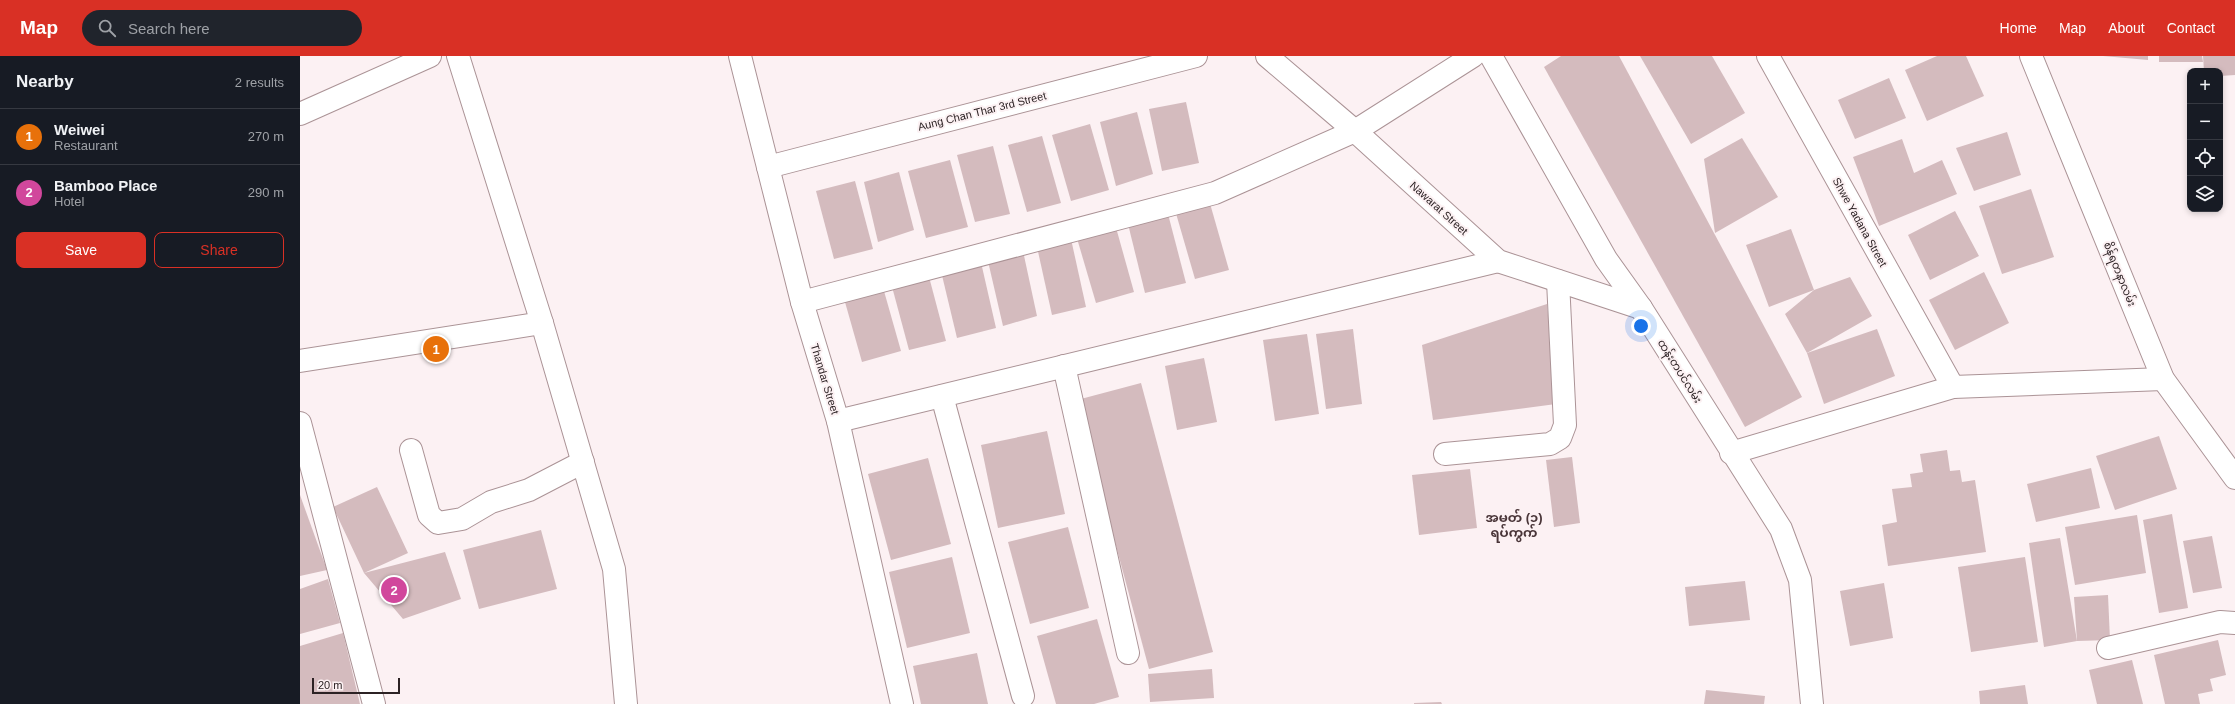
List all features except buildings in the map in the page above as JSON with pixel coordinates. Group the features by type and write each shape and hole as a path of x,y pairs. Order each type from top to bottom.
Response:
{"street":[{"path":"300,114 430,56"},
{"path":"458,56 542,323 614,569 626,704"},
{"name":"Thandar Street","path":"740,56 802,302 838,422 902,704"},
{"name":"Aung Chan Thar 3rd Street","path":"768,167 1196,56"},
{"name":"Nawarat Street","path":"1267,56 1354,131 1498,261 1641,308"},
{"path":"802,302 1215,193 1354,131 1473,56"},
{"name":"ထန်းတပင်လမ်း","path":"1491,56 1606,259 1641,308 1731,453 1781,529 1800,580 1812,704"},
{"name":"Shwe Yadana Street","path":"1768,56 1953,387"},
{"name":"စိန်ရတနာလမ်း","path":"2031,56 2163,379 2235,478"},
{"path":"838,422 1498,261"},
{"path":"1445,454 1550,444 1560,438 1565,425 1558,281"},
{"path":"300,361 542,323"},
{"path":"1064,366 1128,654"},
{"path":"1731,453 1953,387 2163,379"},
{"path":"942,396 1023,696"},
{"path":"300,424 374,704"},
{"path":"411,450 429,515 438,523 462,518 491,502 529,490 583,462"},
{"path":"2108,648 2220,622 2235,623"}],"place":[{"name":"Weiwei","path":"436,349"},
{"name":"Bamboo Place","path":"394,590"}],"district":[{"name":"အမှတ် (၁) ရပ်ကွက်","path":"1514,524"}]}
